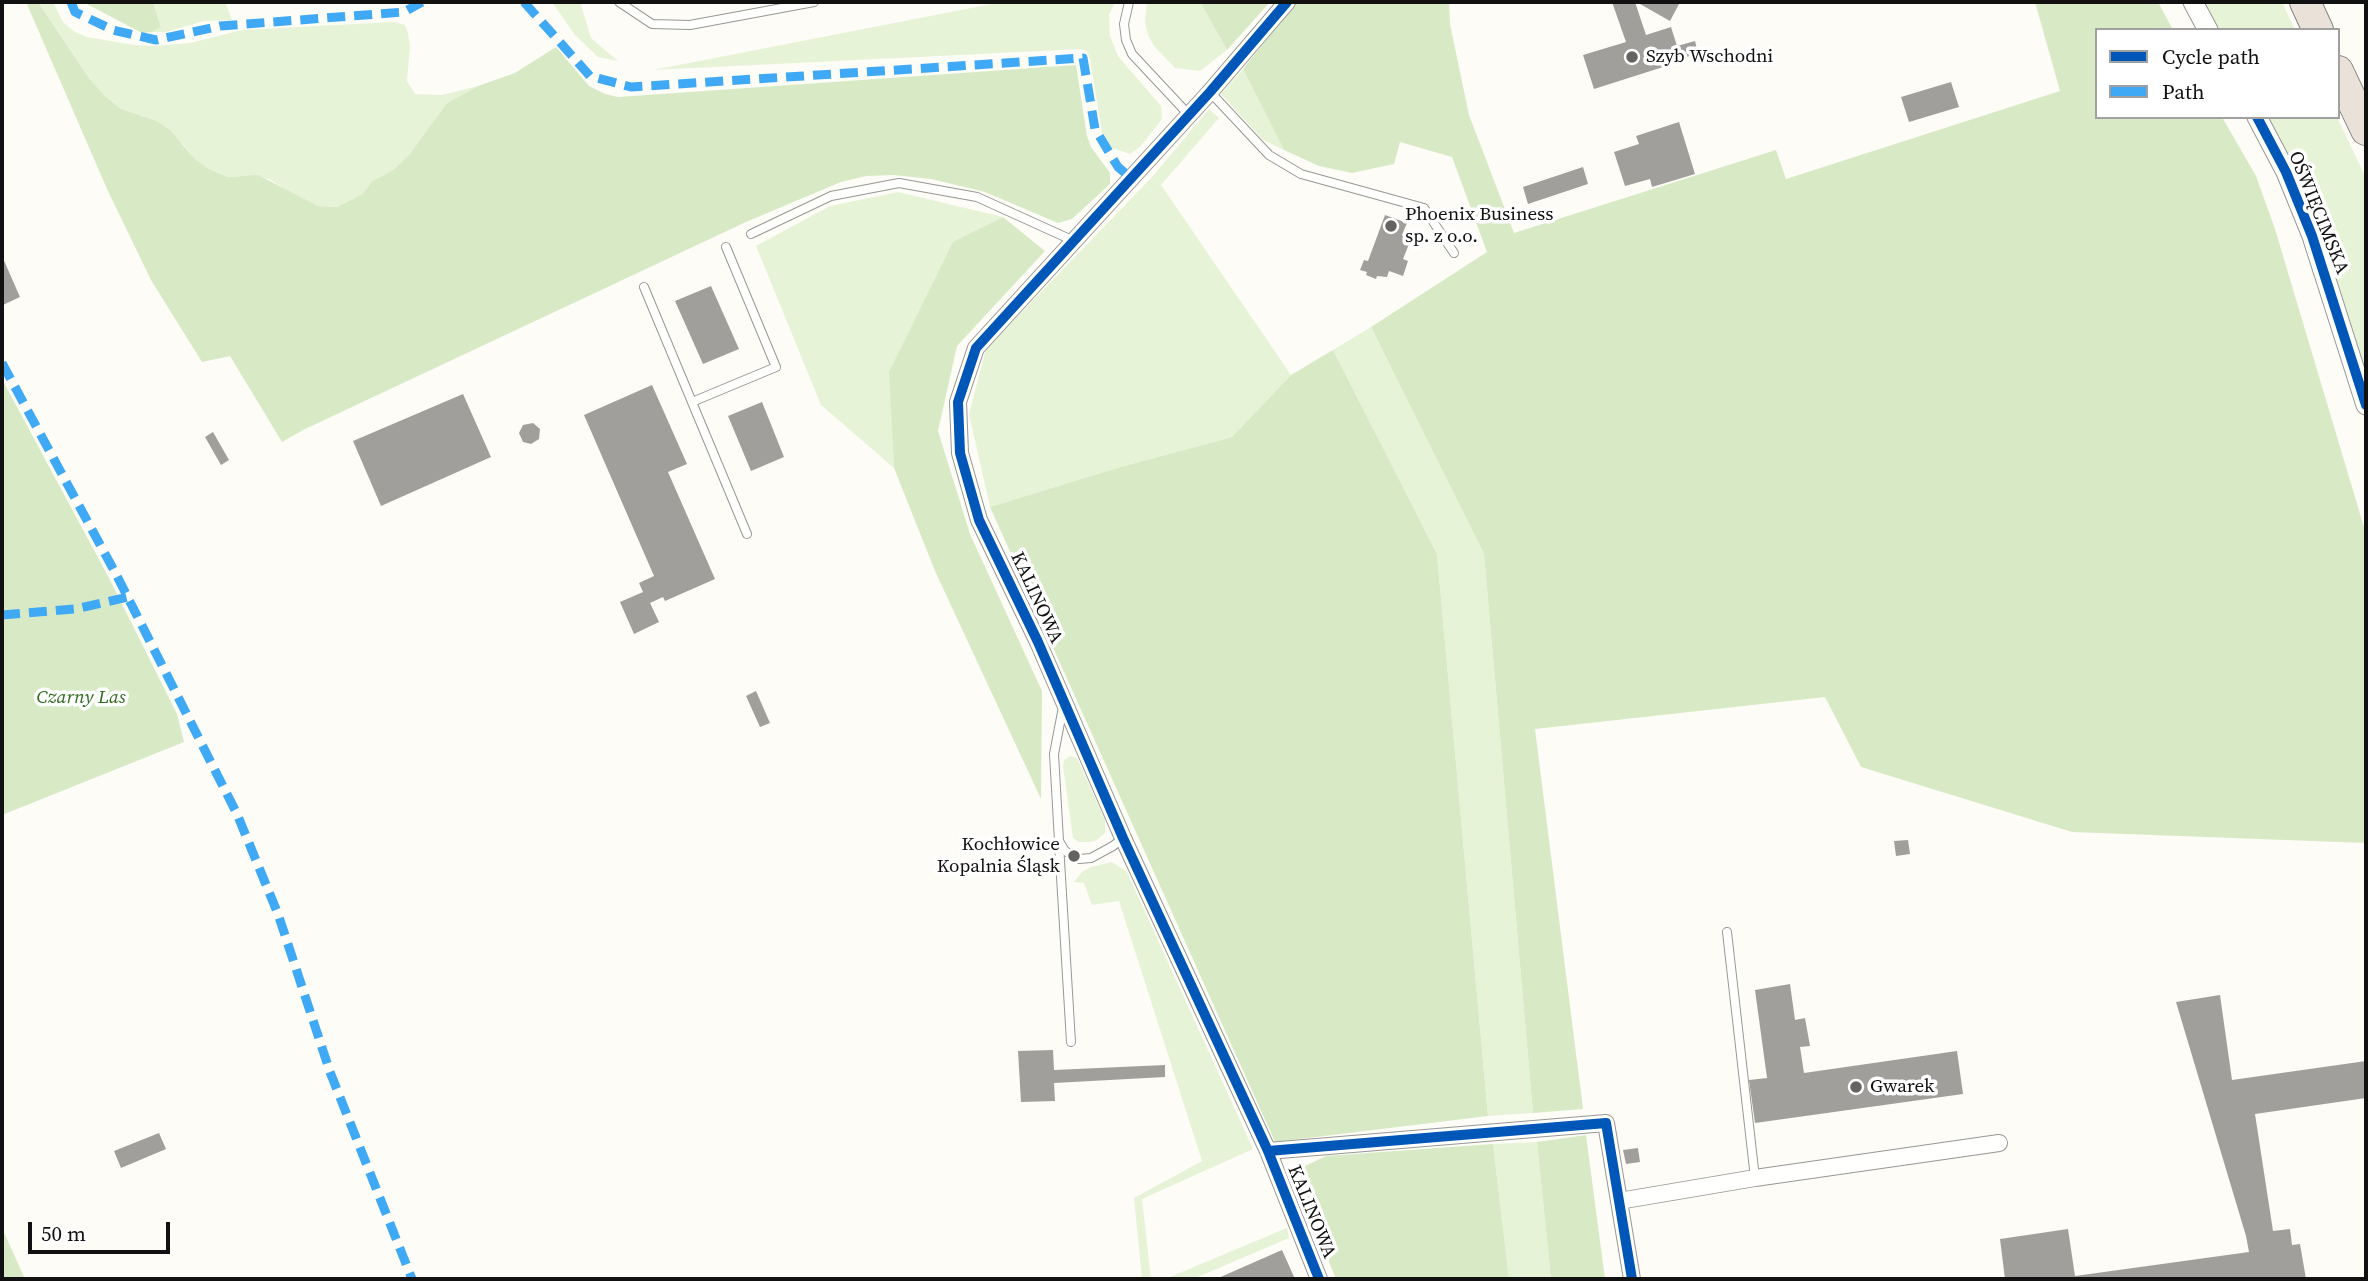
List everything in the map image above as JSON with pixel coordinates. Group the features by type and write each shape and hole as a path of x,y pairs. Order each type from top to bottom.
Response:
{"highway":[{"path":"2305,2 2317,28"},
{"path":"2340,75 2366,130"}],"street":[{"name":"KALINOWA","path":"1287,2 1210,92 976,348 958,402 960,453 979,520 1038,642 1123,838 1268,1151 1319,1279"},
{"path":"2193,2 2207,28"},
{"name":"OŚWIĘCIMSKA","path":"2258,119 2286,172 2312,236 2366,405"},
{"path":"1268,1151 1606,1123 1632,1279"},
{"path":"1619,1201 1755,1178 1999,1143"}],"lane":[{"path":"619,2 652,24 690,25 814,2"},
{"path":"1129,2 1124,24 1126,40 1132,54 1189,115"},
{"path":"1210,92 1269,155 1301,174 1424,208 1454,253"},
{"path":"751,234 831,196 899,183 977,197 1074,241"},
{"path":"692,402 776,367 726,247"},
{"path":"644,287 747,534"},
{"path":"1064,704 1054,754 1071,1042"},
{"path":"1059,841 1065,851 1079,859 1091,858 1123,838"},
{"path":"1727,932 1755,1178"}],"green space":[{"path":"26,2 38,2 89,78 121,109 157,121 170,130 195,159 209,169 228,177 258,175 318,206 337,207 363,194 372,181 393,170 409,155 447,103 478,86 515,73 556,47 589,86 618,97 1076,65 1087,136 1091,147 1110,173 1110,184 1072,219 1058,223 985,192 931,179 893,175 866,176 841,182 746,222 282,442 230,356 202,362 151,280 107,189"},
{"path":"38,2 53,2 63,22 75,32 87,37 134,45 190,43 242,30 394,22 405,25 408,33 410,47 407,81 415,94 442,95 478,86 447,103 409,155 393,170 372,181 364,194 337,207 318,206 269,179 228,177 209,169 195,159 185,146 157,121 121,109 89,78"},
{"path":"83,2 153,2 161,27 142,33"},
{"path":"153,2 232,2 226,4 232,20 204,21 166,32 152,32 161,26"},
{"path":"552,2 580,2 591,38 618,61 598,57 575,35"},
{"path":"1002,2 1115,2 1109,15 1110,36 1118,56 1161,106 1162,119 1140,147 1130,154 1104,145 1090,59 1087,51 1081,49 653,70"},
{"path":"1147,2 1200,2 1227,50 1200,71 1175,68 1154,46 1148,35 1145,22"},
{"path":"1200,2 1270,2 1227,50"},
{"path":"1297,2 1449,2 1450,24 1469,115 1514,233 1776,150 1786,179 2060,91 2035,2 2158,2 2172,28 2095,28 2095,119 2223,119 2256,176 2275,229 2366,534 2366,843 2072,832 1861,767 1825,697 1535,729 1583,1109 1533,1113 1484,554 1371,327 1487,252 1452,157 1400,142 1394,164 1352,173 1319,166 1284,150 1243,69"},
{"path":"2203,2 2282,2 2294,28 2217,28"},
{"path":"1243,69 1284,150 1263,140 1221,94"},
{"path":"1209,109 1219,118 1161,185 1291,375 1232,437 1117,468 990,507 969,414 986,349 1153,176"},
{"path":"2267,119 2338,119 2366,178 2366,371 2312,207"},
{"path":"898,192 1003,217 953,243 890,372 894,468 821,405 756,246 830,206"},
{"path":"1003,217 1045,251 957,346 938,431 970,534 1042,691 1041,799 935,571 894,468 889,372 953,242"},
{"path":"1371,327 1484,554 1533,1113 1488,1116 1437,554 1333,350"},
{"path":"1333,350 1437,554 1488,1116 1275,1142 990,507 1117,468 1232,437 1291,375"},
{"name":"Czarny Las","path":"2,379 109,578 177,714 184,742 2,815"},
{"path":"1070,756 1077,758 1105,820 1105,833 1090,842 1079,842 1073,838 1063,766 1064,760"},
{"path":"1112,862 1127,872 1253,1149 1142,1199 1151,1279 1142,1279 1134,1198 1202,1161 1119,901 1092,905 1084,883 1074,882 1082,872 1091,867"},
{"path":"1586,1135 1605,1279 1551,1279 1537,1142"},
{"path":"1537,1142 1551,1279 1509,1279 1493,1144"},
{"path":"1493,1144 1509,1279 1336,1279 1303,1199 1305,1166 1326,1156"},
{"path":"2,1228 25,1279 2,1279"},
{"path":"1287,1228 1289,1238 1193,1279 1165,1279"}],"building":[{"name":"Szyb Wschodni","path":"1612,2 1635,2 1646,35 1671,27 1677,46 1695,41 1698,53 1681,59 1682,61 1594,89 1583,55 1626,42"},
{"path":"1640,4 1679,4 1670,21"},
{"path":"1951,82 1959,107 1909,122 1901,97"},
{"path":"1679,122 1695,174 1652,187 1650,179 1625,186 1614,152 1639,144 1636,136"},
{"path":"1583,167 1588,184 1528,204 1523,187"},
{"path":"1385,215 1407,223 1402,235 1411,239 1403,259 1408,261 1403,276 1389,271 1387,277 1377,276 1376,279 1360,270 1364,260 1368,261"},
{"path":"2,256 20,297 3,305 2,301"},
{"path":"711,286 739,349 703,364 675,301"},
{"path":"652,385 687,464 668,472 715,579 665,601 663,597 650,603 659,622 634,634 620,602 643,592 639,583 654,576 584,415"},
{"path":"463,394 491,457 381,506 353,441"},
{"path":"762,402 784,457 751,471 728,416"},
{"path":"533,423 540,429 539,439 531,444 523,442 519,433 523,425"},
{"path":"213,432 229,460 221,465 205,437"},
{"path":"756,691 770,723 760,727 746,696"},
{"path":"1908,840 1910,854 1896,856 1894,841"},
{"name":"Gwarek","path":"1790,984 1795,1020 1805,1018 1810,1046 1800,1047 1804,1073 1957,1051 1963,1094 1755,1123 1749,1080 1767,1078 1755,990"},
{"path":"2220,995 2232,1080 2366,1061 2366,1098 2255,1114 2273,1231 2290,1229 2292,1245 2300,1244 2306,1279 2005,1279 2000,1239 2068,1229 2075,1276 2249,1252 2176,1002"},
{"path":"1053,1050 1054,1070 1165,1065 1165,1077 1054,1083 1055,1101 1021,1102 1018,1051"},
{"path":"159,1133 166,1149 121,1168 114,1151"},
{"path":"1638,1148 1640,1162 1626,1164 1623,1150"},
{"path":"1282,1250 1295,1279 1216,1279"}],"marked path":[{"path":"71,2 75,12 113,30 156,40 220,26 404,12 422,2"},
{"path":"524,2 590,76 631,87 1083,58 1095,129 1118,167 1131,178"},
{"path":"2,363 117,576 237,814 278,914 330,1072 412,1279"},
{"path":"2,615 75,609 128,597"}],"cycle path":[{"path":"1287,2 1210,92 976,348 958,402 960,453 979,520 1038,642 1123,838 1268,1151 1319,1279"},
{"path":"2258,119 2286,172 2312,236 2366,405"},
{"path":"1268,1151 1606,1123 1632,1279"}],"place":[{"name":"Szyb Wschodni","path":"1632,57"},
{"name":"Phoenix Business sp. z o.o.","path":"1391,226"},
{"name":"Kochłowice Kopalnia Śląsk","path":"1074,856"},
{"name":"Gwarek","path":"1856,1087"}]}
